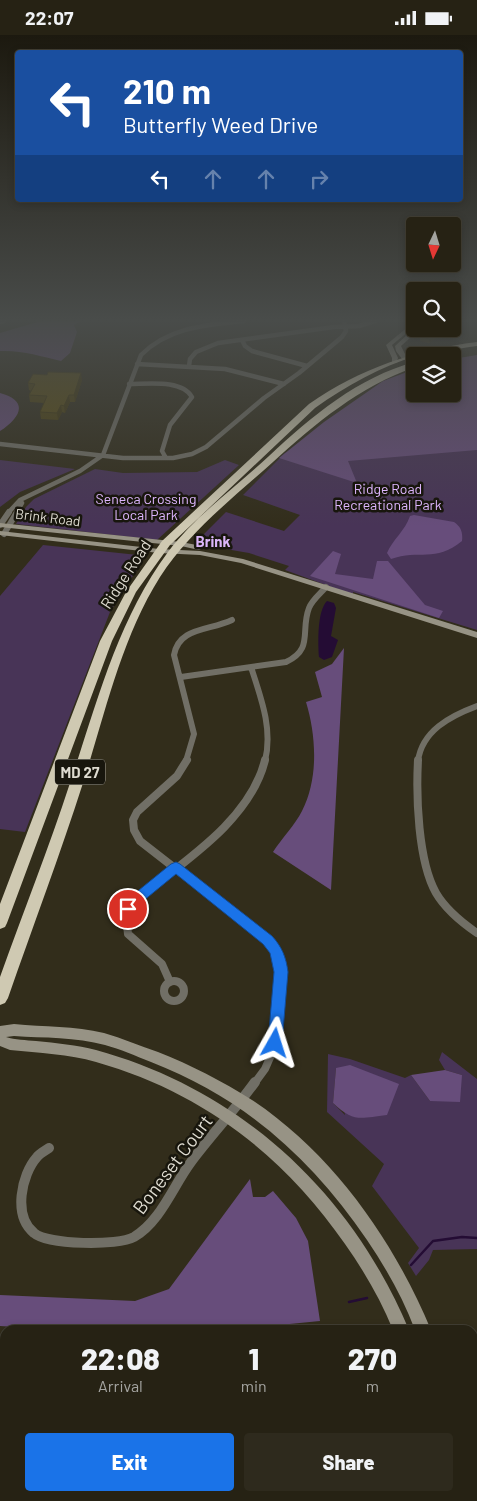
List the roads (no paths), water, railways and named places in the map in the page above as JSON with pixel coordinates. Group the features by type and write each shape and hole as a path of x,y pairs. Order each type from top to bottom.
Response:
{"highway":[{"name":"Ridge Road","path":"0,923 106,641 121,607 170,548 312,407 335,389"},
{"name":"Ridge Road","path":"0,998 76,784 108,682 140,604 170,548 289,441 331,407 357,389"}],"main road":[{"name":"Brink Road","path":"2,528 170,548 244,561 477,635"},
{"path":"0,1032 14,1030 101,1039 171,1063 242,1101 282,1131 331,1179 362,1219 392,1268 420,1325"},
{"path":"0,1040 10,1044 95,1056 166,1080 196,1095 230,1116 287,1161 315,1191 342,1225 374,1274 400,1325"}],"street":[{"path":"2,528 31,494 80,471 103,455 127,389"},
{"path":"166,458 162,451 170,425 192,397 188,389"},
{"path":"0,444 122,458 186,456 202,450 276,389"},
{"path":"232,620 214,628 185,634 176,643 174,655 181,677 286,662 300,655 309,608 326,587"},
{"path":"170,982 162,965 128,934 125,921 128,909 133,902 219,833 238,814 252,794 266,757 268,730 251,667"},
{"name":"Boneset Court","path":"49,1148 37,1156 27,1175 21,1195 22,1211 34,1234 44,1239 104,1243 123,1242 138,1235 149,1224 190,1163 242,1101 269,1063 275,1043 281,986 280,961 276,950 267,940 176,867 140,841 134,833 132,825 136,812 176,777 188,758 192,746 194,734 181,677"},
{"path":"477,706 449,717 430,734 420,749 416,775 425,863 432,885 443,904 466,927 477,933"}],"waterway":[{"path":"411,1265 433,1241 462,1237 477,1238"},
{"path":"349,1302 367,1298"}],"district":[{"name":"Brink","path":"213,541"}],"park label":[{"name":"Ridge Road Recreational Park","path":"388,496"},
{"name":"Seneca Crossing Local Park","path":"146,506"}]}
